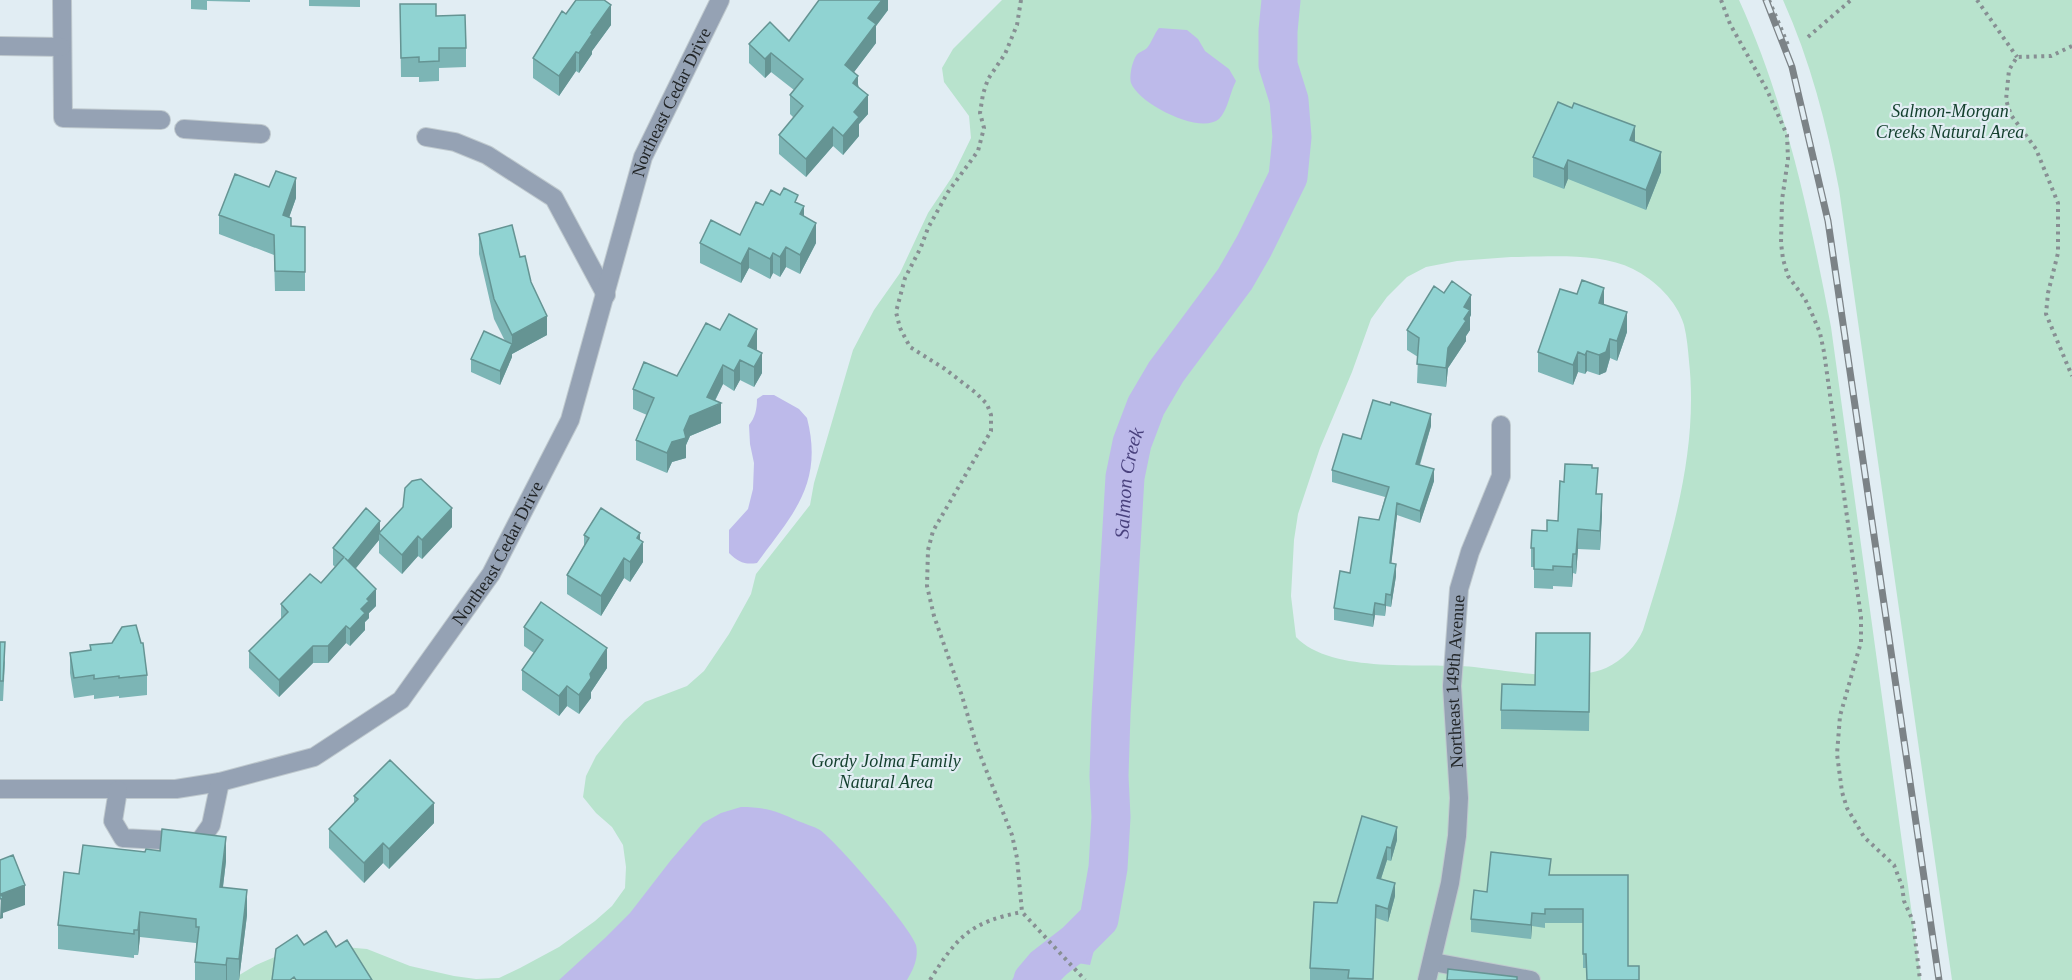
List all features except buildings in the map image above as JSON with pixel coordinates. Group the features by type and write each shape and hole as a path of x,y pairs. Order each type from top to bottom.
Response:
{"street":[{"path":"62,0 63,118 161,120"},
{"name":"Northeast Cedar Drive","path":"0,789 176,789 220,782 314,757 401,700 491,574 570,420 643,157 720,0"},
{"path":"0,46 61,47"},
{"path":"184,129 261,134"},
{"path":"426,137 455,142 486,155 554,198 606,295"},
{"name":"Northeast 149th Avenue","path":"1427,980 1450,883 1457,836 1459,798 1452,687 1459,589 1470,552 1501,476 1501,425"},
{"path":"118,790 113,821 123,838 199,842 211,825 220,782"},
{"path":"1432,962 1531,980"}],"path":[{"path":"1021,0 1012,37 1005,54 988,79 983,94 980,113 984,128 978,151 948,192 928,228 905,278 896,312 900,328 910,347 976,393 987,404 991,415 991,431 988,438 933,531 928,550 927,586 934,616 977,747 1012,836 1017,858 1022,912 1085,979"},
{"path":"1721,0 1730,24 1767,90 1787,135 1788,159 1782,200 1783,259 1788,276 1805,299 1813,316 1824,352 1861,617 1861,642 1840,716 1837,753 1842,792 1847,808 1864,837 1894,865 1902,886 1904,901 1913,921 1920,980"},
{"path":"1769,0 1788,45"},
{"path":"1808,37 1851,0"},
{"path":"1977,0 2017,57"},
{"path":"2017,57 2051,56 2072,46"},
{"path":"2017,57 2008,70 2006,100 2011,115 2036,149 2058,202 2058,253 2048,293 2046,314 2072,376"},
{"path":"930,980 952,947 972,928 1022,912"}],"green space":[{"name":"Gordy Jolma Family Natural Area","path":"1002,0 1739,0 1770,79 1795,161 1831,327 1921,980 231,980 277,956 321,945 367,949 410,966 454,976 476,979 499,978 559,947 612,906 625,888 626,867 623,845 612,827 583,797 586,776 596,756 624,721 645,702 687,686 704,671 729,634 751,594 756,574 810,505 814,483 853,350 874,310 900,273 928,213 952,177 971,138 969,116 944,82 942,68 953,49","holes":["1511,257 1589,258 1620,264 1649,279 1671,300 1681,316 1687,339 1691,395 1686,464 1672,531 1640,636 1633,647 1612,665 1575,675 1540,675 1474,667 1355,662 1332,657 1312,649 1296,637 1291,596 1298,514 1320,448 1352,372 1371,319 1387,297 1407,277 1426,267 1457,261"]},
{"name":"Salmon-Morgan Creeks Natural Area","path":"1783,0 2072,0 2072,980 1952,980 1839,189 1817,93"}],"water":[{"path":"1159,28 1187,30 1198,39 1205,51 1229,69 1236,81 1225,111 1219,119 1210,123 1185,120 1157,108 1136,91 1130,80 1133,62 1137,55 1147,48"},
{"path":"763,395 774,395 799,409 807,418 811,441 811,462 802,497 793,513 757,563 749,564 739,561 729,553 729,530 748,509 753,489 754,463 749,425 755,413 757,399"},
{"path":"741,807 771,810 815,827 829,837 888,904 916,945 916,959 907,980 559,980 630,913 703,823 721,813"},
{"path":"1101,924 1090,965 1077,963 1061,980 1012,980 1029,959 1051,943"}],"waterway":[{"name":"Salmon Creek","path":"1033,980 1044,967 1075,943 1099,919 1108,868 1111,817 1109,776 1111,714 1125,477 1132,443 1146,406 1166,372 1235,279 1288,177 1292,137 1289,100 1278,65 1281,0"}],"railway":[{"path":"1766,0 1792,67 1828,221 1939,980"}]}
